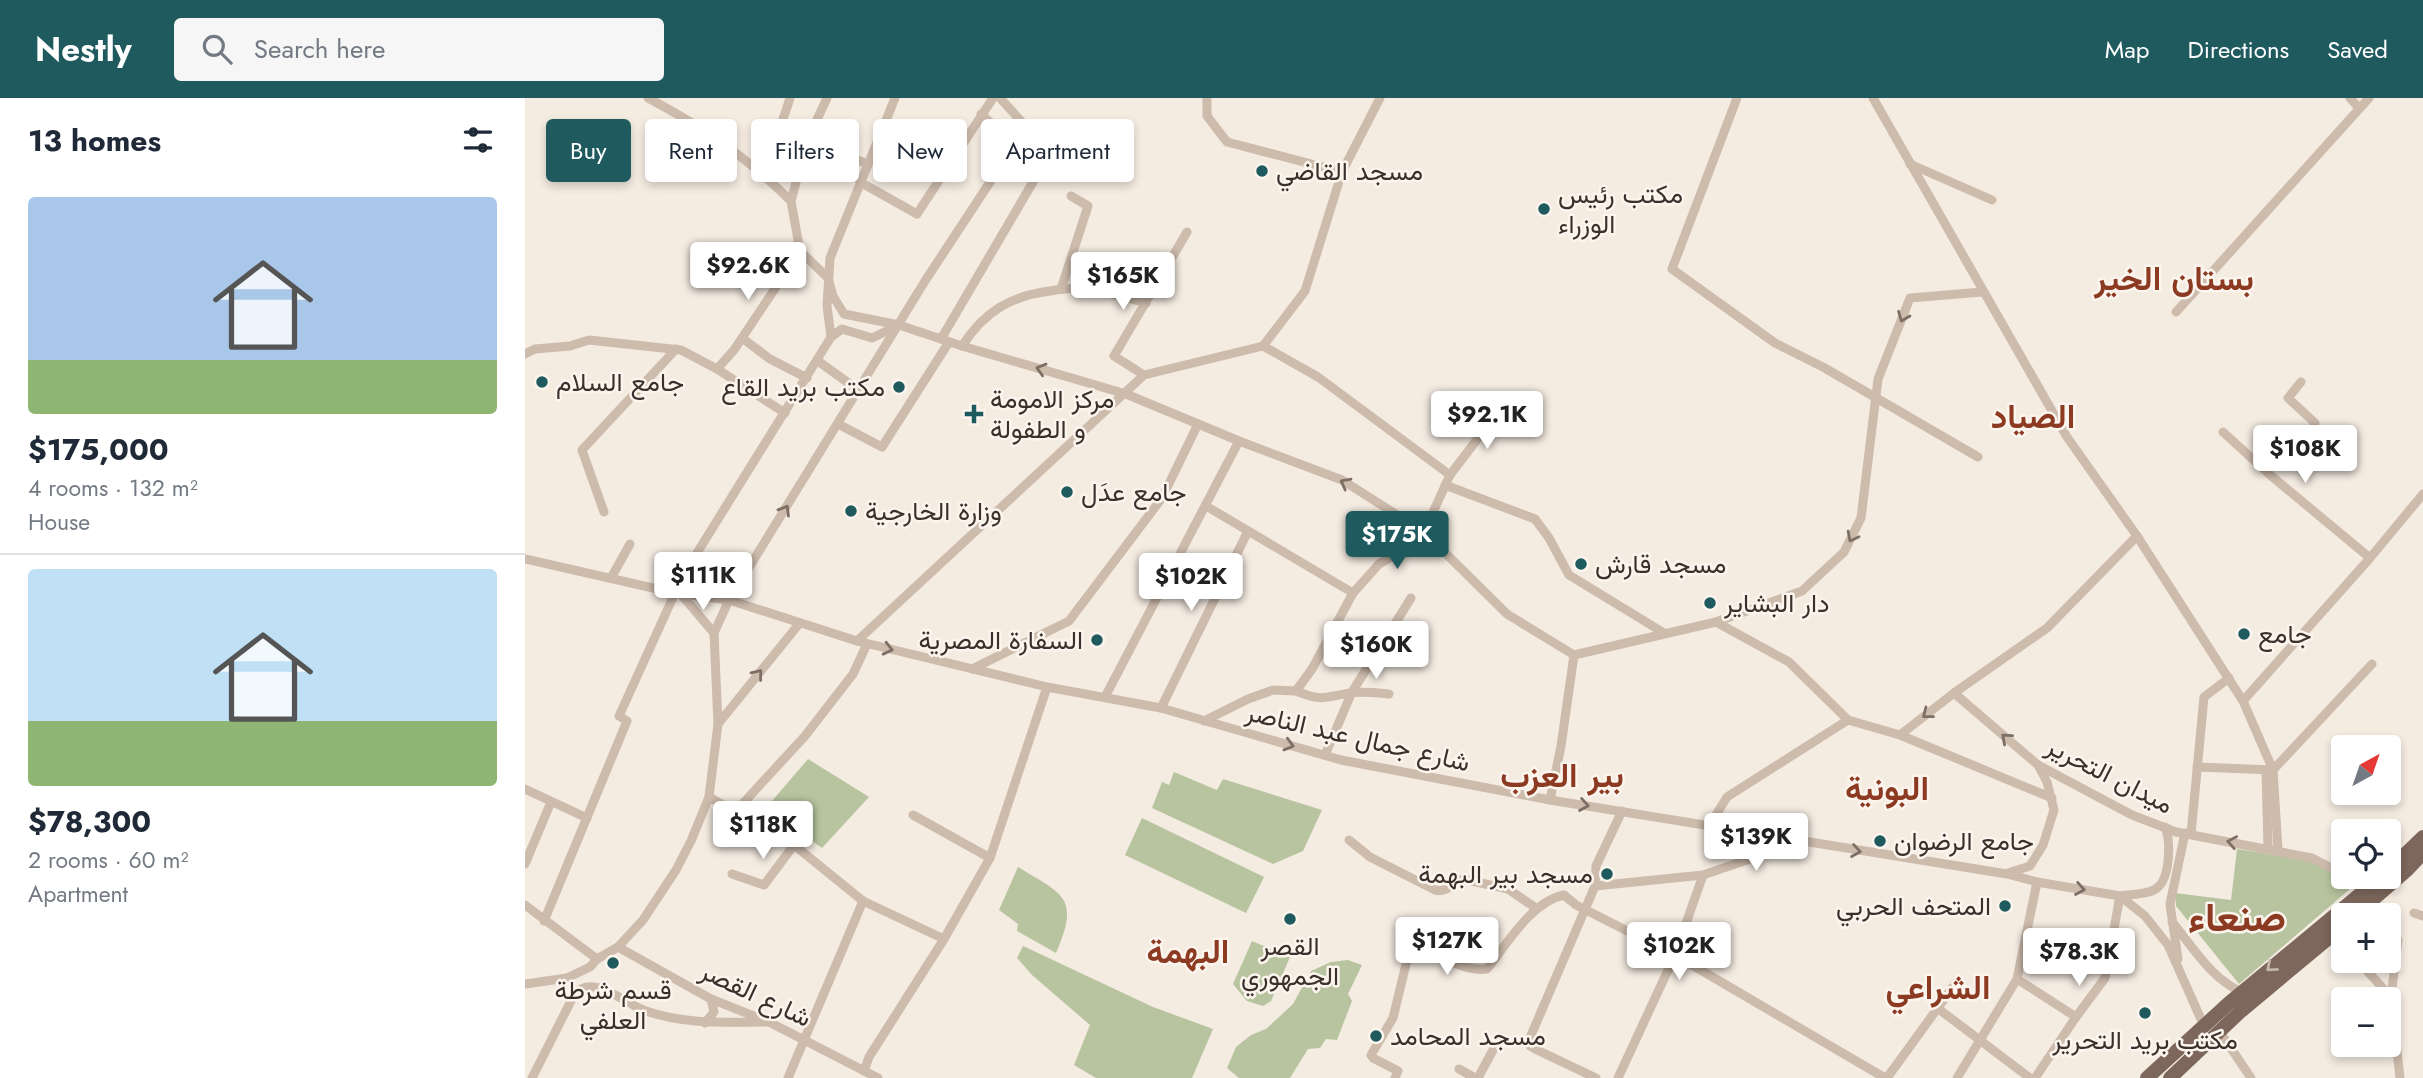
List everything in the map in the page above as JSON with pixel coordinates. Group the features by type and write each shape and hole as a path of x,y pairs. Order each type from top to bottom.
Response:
{"main road":[{"path":"2401,858 2423,837"},
{"path":"2369,903 2423,853"},
{"path":"2147,1078 2242,992 2365,890"},
{"path":"2170,1078 2241,1011 2331,942"}],"street":[{"path":"648,98 695,122 751,164"},
{"path":"783,119 790,98"},
{"path":"817,119 827,98"},
{"path":"831,337 827,306 830,258 895,98"},
{"path":"860,182 917,214 993,98"},
{"path":"838,424 882,447 1050,153 1000,98"},
{"path":"1207,98 1206,116 1227,142 1342,172"},
{"path":"735,812 805,736 853,674 862,643 1144,375 1263,346 1305,291 1342,172 1380,98"},
{"path":"1737,98 1672,269 1775,343 1876,397 1978,457"},
{"path":"1873,98 2067,437 2137,536 2243,701 2270,770 2273,849"},
{"path":"2350,98 2360,108"},
{"path":"2176,312 2369,98"},
{"path":"525,984 567,978 590,967 597,959 618,947 643,920 676,870 709,797 718,724 714,633 729,600 858,390 1015,144 981,114"},
{"path":"859,161 868,164"},
{"path":"1910,164 1992,200"},
{"path":"771,182 791,201"},
{"path":"796,182 791,201 800,251 828,278 833,296 844,314 899,325 1126,394 1342,480 1424,532 1507,614 1574,655 1716,622 1802,592 1844,552 1861,518 1878,379 1910,298 1982,292"},
{"path":"1061,289 1088,206 1071,196"},
{"path":"1144,375 1114,356 1187,232"},
{"path":"717,369 742,338 800,251"},
{"path":"962,346 975,327 1015,298 1061,289 1086,288 1146,303"},
{"path":"544,921 627,721 618,716 692,561 818,362 831,337 842,329 872,338 899,325"},
{"path":"742,338 770,359 807,379"},
{"path":"525,354 535,349 570,346 589,340 681,349 785,413"},
{"path":"1263,346 1318,377 1447,480 1535,519 1549,538 1569,575 1664,634"},
{"path":"604,512 582,450 676,349"},
{"path":"818,362 858,390"},
{"path":"2301,382 2288,398 2315,423"},
{"path":"1296,691 1312,668 1353,593 1378,564 1397,554 1424,532 1447,480 1501,408"},
{"path":"972,669 1069,621 1162,499 1198,424"},
{"path":"2223,432 2370,558"},
{"path":"1105,697 1239,441"},
{"path":"2243,701 2423,494"},
{"path":"1206,506 1353,593"},
{"path":"1161,708 1248,531"},
{"path":"1900,735 1954,693 2047,628 2137,536"},
{"path":"611,578 630,544"},
{"name":"شارع جمال عبد الناصر","path":"525,559 678,593 729,600 862,643 1047,687 1161,708 1325,755 1550,800 2007,874 2120,896"},
{"path":"678,593 714,633"},
{"path":"1325,755 1352,692 1411,598"},
{"path":"1716,622 1789,662 1848,720 1900,735 2052,798"},
{"path":"718,724 799,624"},
{"path":"1550,800 1574,655"},
{"path":"2197,767 2270,770 2372,664"},
{"path":"2188,834 2204,697 2229,678"},
{"path":"864,1071 869,1057 944,939 990,858 1047,687"},
{"path":"1204,721 1273,690 1296,691 1320,699 1330,699 1352,692 1389,694"},
{"name":"ميدان التحرير","path":"1954,693 2038,765 2132,815 2188,834 2312,858 2331,868"},
{"path":"1709,826 1727,797 1848,720"},
{"path":"2007,874 2030,866 2043,845 2054,810 2052,798 2038,765"},
{"path":"526,791 587,818"},
{"path":"709,797 794,845 863,901 944,939"},
{"path":"525,864 551,802"},
{"path":"1596,1078 1535,1049 1530,1046 1529,1040 1595,886 1596,866 1622,811"},
{"path":"913,815 990,858"},
{"path":"2120,896 2153,890 2161,885 2170,852 2165,827"},
{"name":"ميدان التحرير","path":"2180,971 2171,920 2171,896 2188,834"},
{"path":"1349,840 1370,857 1435,890 1441,892 1450,889 1456,881 1462,879 1508,889 1536,908"},
{"path":"1595,886 1703,875 1800,842"},
{"path":"732,874 764,885 794,845"},
{"path":"1618,1078 1675,955 1703,875"},
{"path":"1957,1078 2017,979 2038,882"},
{"path":"1395,1078 1398,1071 1371,1055 1393,1018 1407,960 1411,954 1423,953 1476,971 1487,969 1536,908 1557,896 1564,895 1585,909 1675,955 1886,1078 1958,980"},
{"path":"2120,896 2154,925 2168,945 2204,1026"},
{"path":"1936,1007 2033,1078 2105,978 2120,896"},
{"path":"788,1078 863,901"},
{"path":"525,905 597,959"},
{"path":"2171,920 2216,976 2229,987 2242,992"},
{"name":"شارع القصر","path":"618,947 711,999 803,1038 878,1078"},
{"path":"590,967 591,976 603,989"},
{"path":"2369,973 2382,987"},
{"path":"2017,979 2075,1017"},
{"path":"532,1078 580,988 590,986 603,989 645,1011 705,1023 769,1022"},
{"path":"1625,1078 1655,998"},
{"path":"705,1023 714,1012 711,999"},
{"path":"2220,1032 2251,1078"},
{"path":"1459,1069 1477,1078 1500,1037"},
{"path":"2398,1057 2400,1078"}],"green space":[{"path":"808,759 869,797 822,848 766,808"},
{"path":"1174,772 1217,790 1223,779 1322,810 1303,851 1273,864 1152,808 1162,782 1169,785"},
{"path":"1142,818 1264,877 1246,913 1125,855"},
{"path":"2237,849 2308,860 2331,870 2331,889 2350,889 2239,984 2176,906 2175,893 2231,900"},
{"path":"1018,867 1057,892 1067,909 1067,920 1056,953 1017,931 1018,924 999,910"},
{"path":"1252,941 1290,957 1271,1001 1263,1006 1247,1001 1233,984"},
{"path":"1023,946 1153,1007 1213,1029 1192,1078 1096,1078 1074,1065 1090,1025 1032,975 1017,958"},
{"path":"1348,960 1362,965 1348,994 1352,1001 1337,1040 1326,1039 1320,1048 1308,1049 1290,1078 1239,1078 1227,1068 1236,1047 1251,1035 1266,1029 1293,1004 1311,971 1331,962"}],"place":[{"name":"مسجد القاضي","path":"1262,171"},
{"name":"مكتب رئيس الوزراء","path":"1544,209"},
{"name":"جامع السلام","path":"542,382"},
{"name":"مكتب بريد القاع","path":"899,387"},
{"name":"مركز الامومة و الطفولة","path":"974,414"},
{"name":"جامع عدَل","path":"1067,492"},
{"name":"وزارة الخارجية","path":"851,511"},
{"name":"مسجد قارش","path":"1581,564"},
{"name":"دار البشاير","path":"1710,603"},
{"name":"جامع","path":"2244,634"},
{"name":"السفارة المصرية","path":"1097,640"},
{"name":"جامع الرضوان","path":"1880,841"},
{"name":"مسجد بير البهمة","path":"1607,874"},
{"name":"المتحف الحربي","path":"2005,906"},
{"name":"القصر الجمهوري","path":"1290,919"},
{"name":"قسم شرطة العلفي","path":"613,963"},
{"name":"مكتب بريد التحرير","path":"2145,1013"},
{"name":"مسجد المحامد","path":"1376,1036"}],"district":[{"name":"بستان الخير","path":"2174,278"},
{"name":"الصياد","path":"2033,416"},
{"name":"بير العزب","path":"1562,775"},
{"name":"البونية","path":"1887,788"},
{"name":"صنعاء","path":"2237,917"},
{"name":"البهمة","path":"1188,951"},
{"name":"الشراعي","path":"1938,987"}]}
